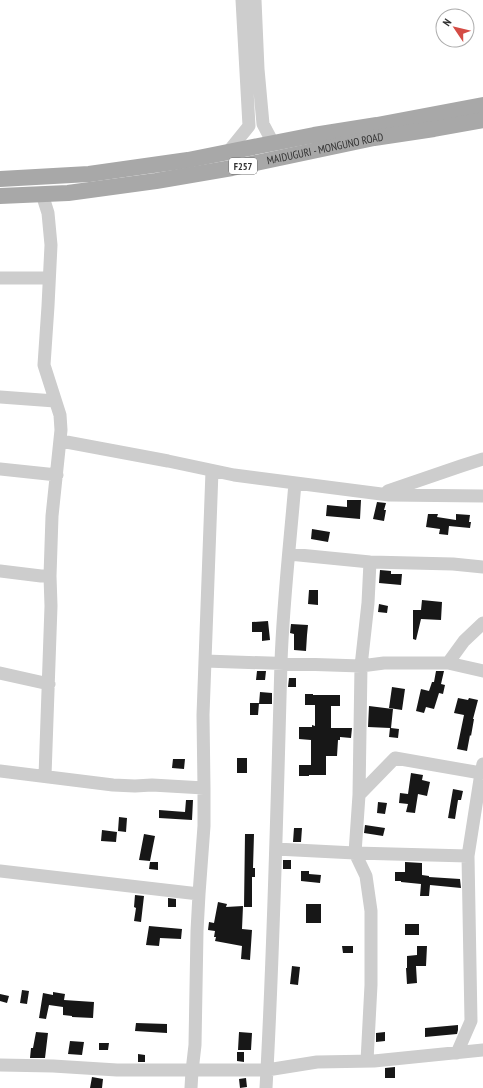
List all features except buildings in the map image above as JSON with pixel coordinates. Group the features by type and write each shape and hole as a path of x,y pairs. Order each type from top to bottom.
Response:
{"main road":[{"name":"MAIDUGURI - MONGUNO ROAD","path":"0,179 89,174 188,160 314,135 483,105"},
{"name":"MAIDUGURI - MONGUNO ROAD","path":"0,196 68,193 156,181 217,171 374,138 483,120"}],"street":[{"path":"228,152 249,126 242,0"},
{"path":"255,0 258,69 263,124 273,143"},
{"path":"42,194 48,213 51,246 44,365 60,415 61,430 52,516 49,684 45,776"},
{"path":"0,278 49,278"},
{"path":"0,397 55,401"},
{"path":"61,441 234,475 295,483 389,495 483,496"},
{"path":"378,493 483,459"},
{"path":"0,469 57,475"},
{"path":"191,1088 195,1045 198,894 204,826 203,715 212,471"},
{"path":"266,1088 276,849 281,663 295,483"},
{"path":"289,554 370,562 453,564 483,567"},
{"path":"367,1061 371,985 371,911 366,876 355,853 359,795 361,666 368,603 370,562"},
{"path":"0,571 50,576"},
{"path":"448,663 464,641 483,623"},
{"path":"205,661 361,666 384,663 448,663 483,671"},
{"path":"0,673 49,684"},
{"path":"359,795 396,758 482,769 468,856 471,1020 457,1052"},
{"path":"0,770 113,785 152,785 204,788"},
{"path":"276,849 468,856"},
{"path":"0,871 198,894"},
{"path":"0,1065 53,1066 117,1070 267,1070 317,1062 367,1061 483,1050"}]}
